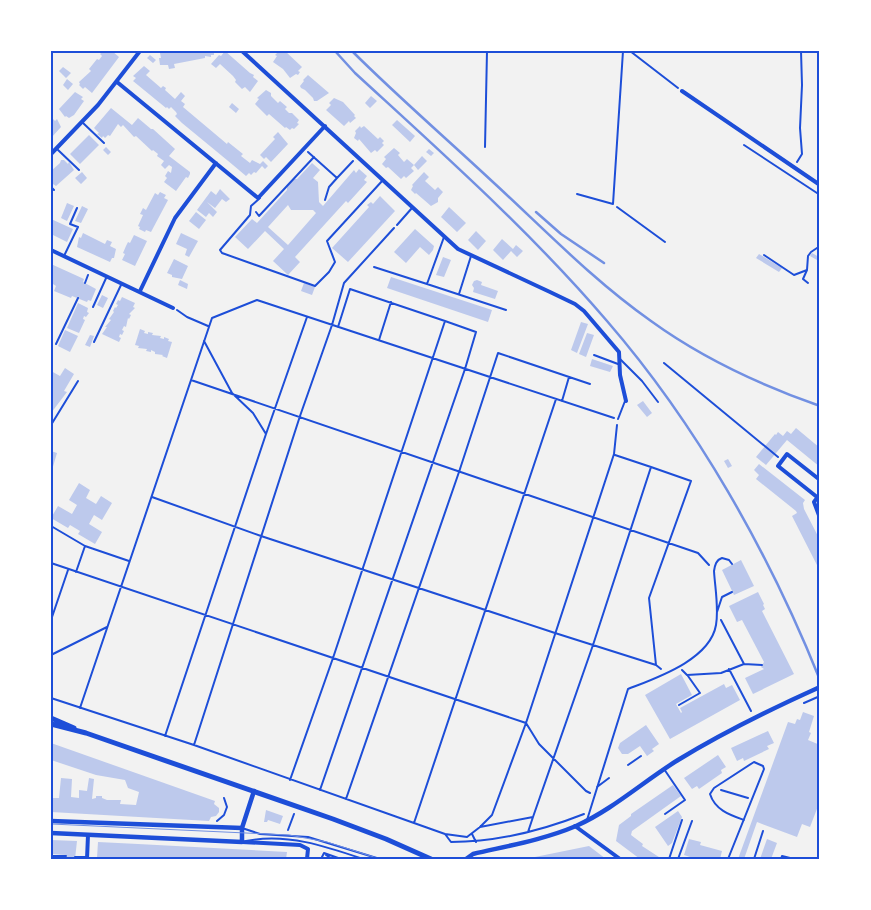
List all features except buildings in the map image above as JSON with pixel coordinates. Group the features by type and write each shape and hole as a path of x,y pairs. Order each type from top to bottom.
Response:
{"main road":[{"path":"51,718 86,733 380,836 431,859"},
{"path":"51,724 86,733"}],"street":[{"path":"242,51 458,248 471,256 575,304 584,311 619,352 620,375 626,400"},
{"path":"51,154 117,82 137,52"},
{"path":"117,82 256,197 260,198 325,126"},
{"path":"682,91 820,185"},
{"path":"140,291 174,218 216,163"},
{"path":"51,250 173,308"},
{"path":"820,480 787,454 778,466 818,495 814,502 820,518"},
{"path":"466,859 473,854 534,840 575,826 724,733 820,687"},
{"path":"242,842 242,828 254,791"},
{"path":"51,821 242,828"},
{"path":"87,858 88,822"},
{"path":"575,826 620,859"},
{"path":"51,833 300,845 308,849 307,859"}],"lane":[{"path":"485,148 487,51"},
{"path":"578,194 613,204 622,51"},
{"path":"82,122 104,143"},
{"path":"57,148 79,170"},
{"path":"260,198 251,206 250,215 220,250 222,253 315,286 329,272 335,262 328,241 383,180"},
{"path":"51,187 54,190"},
{"path":"397,225 413,207"},
{"path":"64,256 78,227 70,224 77,208"},
{"path":"427,284 444,236"},
{"path":"459,294 471,256"},
{"path":"374,267 506,310"},
{"path":"93,307 107,276"},
{"path":"94,342 122,283"},
{"path":"594,354 620,365"},
{"path":"620,359 642,381 658,402"},
{"path":"51,425 78,381"},
{"path":"618,419 626,400"},
{"path":"587,820 628,690 679,667 696,655 709,641 714,632 716,614 714,571 719,559 722,558 732,564"},
{"path":"716,614 722,598 732,592"},
{"path":"628,766 641,756"},
{"path":"728,859 744,820 752,800 764,769 763,766 754,762 714,788 710,794 712,800 725,813 744,820"},
{"path":"664,769 685,800 665,814"},
{"path":"597,787 609,778"},
{"path":"669,859 682,820"},
{"path":"678,859 692,821"},
{"path":"242,828 260,834 308,837 380,859"},
{"path":"754,859 763,831"},
{"path":"242,842 260,838 296,840 326,846 363,859"},
{"path":"51,856 66,856"},
{"path":"781,859 782,856 794,859"},
{"path":"75,857 87,858"}],"path":[{"path":"630,51 682,91"},
{"path":"792,166 802,154 800,128 801,51"},
{"path":"744,145 820,195"},
{"path":"305,148 337,178"},
{"path":"325,200 329,187 357,156"},
{"path":"250,215 254,211 259,216 314,157"},
{"path":"613,204 665,242"},
{"path":"194,746 300,416 332,325 344,283 397,225"},
{"path":"808,283 803,279 807,270 808,256 810,252 820,246"},
{"path":"764,255 794,275 807,270"},
{"path":"85,283 92,269"},
{"path":"320,790 465,369 476,332 350,289 338,327"},
{"path":"56,344 78,298"},
{"path":"51,698 445,834 467,837 492,815 526,723 614,454 618,419 257,300 212,318 80,708"},
{"path":"379,340 391,302"},
{"path":"173,308 187,317 208,326"},
{"path":"165,736 307,316"},
{"path":"290,780 333,658 445,321"},
{"path":"204,341 232,393 253,413 266,434"},
{"path":"346,799 420,587 498,353 590,384"},
{"path":"664,363 782,460"},
{"path":"562,401 569,377"},
{"path":"191,380 668,542 698,553 714,571"},
{"path":"414,822 556,399"},
{"path":"614,454 690,481 649,598 656,665"},
{"path":"528,832 593,645 651,467"},
{"path":"152,497 261,536 656,665 666,674"},
{"path":"51,526 85,546 129,561"},
{"path":"76,572 85,546"},
{"path":"51,563 120,588 526,723 539,744 586,791 595,796"},
{"path":"51,620 68,570"},
{"path":"716,614 723,623 744,664"},
{"path":"51,655 108,626"},
{"path":"687,675 721,673 744,664 762,666"},
{"path":"679,667 700,693 679,705"},
{"path":"729,669 752,711"},
{"path":"804,703 820,696"},
{"path":"714,788 752,800"},
{"path":"214,823 222,818 225,813 227,807 224,798"},
{"path":"445,834 451,842 476,842 528,832 557,824 590,811"},
{"path":"288,830 294,814"},
{"path":"480,827 532,817"},
{"path":"472,834 476,842"},
{"path":"321,859 324,853"},
{"path":"324,853 332,859"},
{"path":"324,853 341,859"}],"tram line":[{"path":"51,824 289,835 327,842 380,859"}],"railway":[{"path":"335,51 355,73 516,224 578,288 640,361 700,447 754,538 800,632 820,680"},
{"path":"352,51 570,255 630,306 670,334 711,359 754,380 820,406"},
{"path":"536,212 561,234 604,263"}]}
